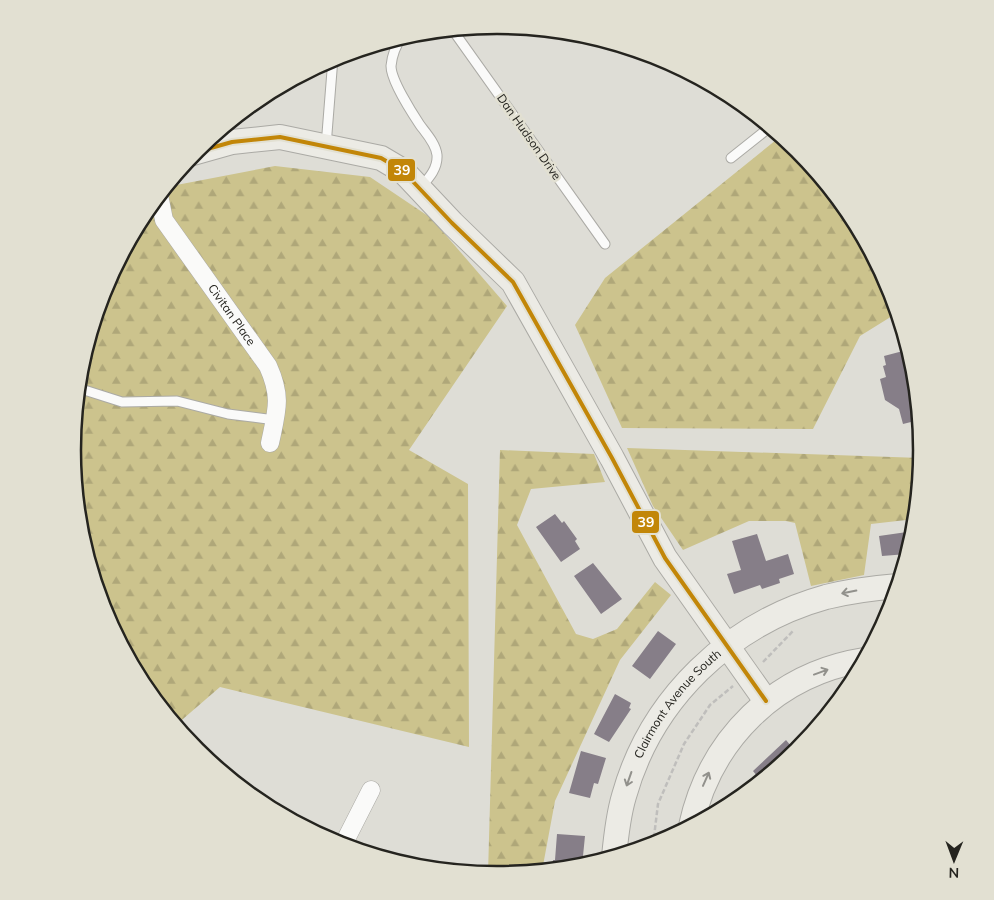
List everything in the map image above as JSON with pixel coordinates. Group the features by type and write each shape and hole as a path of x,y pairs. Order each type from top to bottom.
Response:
{"street":[{"path":"213,146 232,142 280,137 381,158 403,171 513,282 612,458 665,558 766,701"},
{"name":"Civitan Place","path":"162,204 164,220 268,366 276,385 278,405 270,442"},
{"name":"Clairmont Avenue South","path":"615,849 623,798 639,753 650,732 676,694 709,660 764,622 804,604 851,592 890,587"},
{"path":"694,816 704,785 720,754 736,731 766,701 814,674 854,663"},
{"path":"347,838 371,790"}],"lane":[{"name":"Dan Hudson Drive","path":"457,36 605,244"},
{"path":"396,46 391,66 393,76 414,116 430,139 437,155 434,173 419,189"},
{"path":"326,146 332,68"},
{"path":"731,158 764,132"},
{"path":"85,390 122,402 177,401 228,414 275,420"}],"green space":[{"path":"775,141 810,176 843,219 870,266 891,317 860,336 813,429 622,428 575,325 605,278"},
{"path":"275,166 370,177 431,218 507,306 409,450 468,484 469,747 220,687 181,721 151,681 124,634 112,609 95,558 84,504 81,450 84,396 95,342 112,291 151,219 177,185"},
{"path":"627,448 913,458 907,520 871,524 864,575 811,586 795,523 786,521 749,521 683,550 653,506"},
{"path":"500,450 594,454 605,482 531,489 517,525 576,634 593,639 617,629 655,582 671,595 620,660 555,801 543,864 488,866"}],"building":[{"path":"901,351 910,396 912,422 903,424 899,409 885,400 880,379 886,377 883,366 886,365 884,356"},
{"path":"555,514 562,523 564,521 577,539 575,541 580,549 561,562 536,527"},
{"path":"905,532 900,555 882,556 879,536"},
{"path":"757,534 766,561 788,554 794,574 779,579 780,583 762,589 760,585 734,594 727,574 741,570 732,541"},
{"path":"593,563 622,599 601,614 574,576"},
{"path":"658,631 676,644 650,679 632,666"},
{"path":"615,694 631,703 629,708 631,709 609,742 594,734"},
{"path":"786,740 790,745 756,775 753,771"},
{"path":"581,751 606,758 598,784 594,783 590,798 569,793"},
{"path":"557,834 585,836 583,857 553,863 553,860 555,860"}],"transit line":[{"name":"39","path":"212,148 232,142 280,137 381,158 403,171 452,223 513,282 612,458 665,558 766,701"}]}
